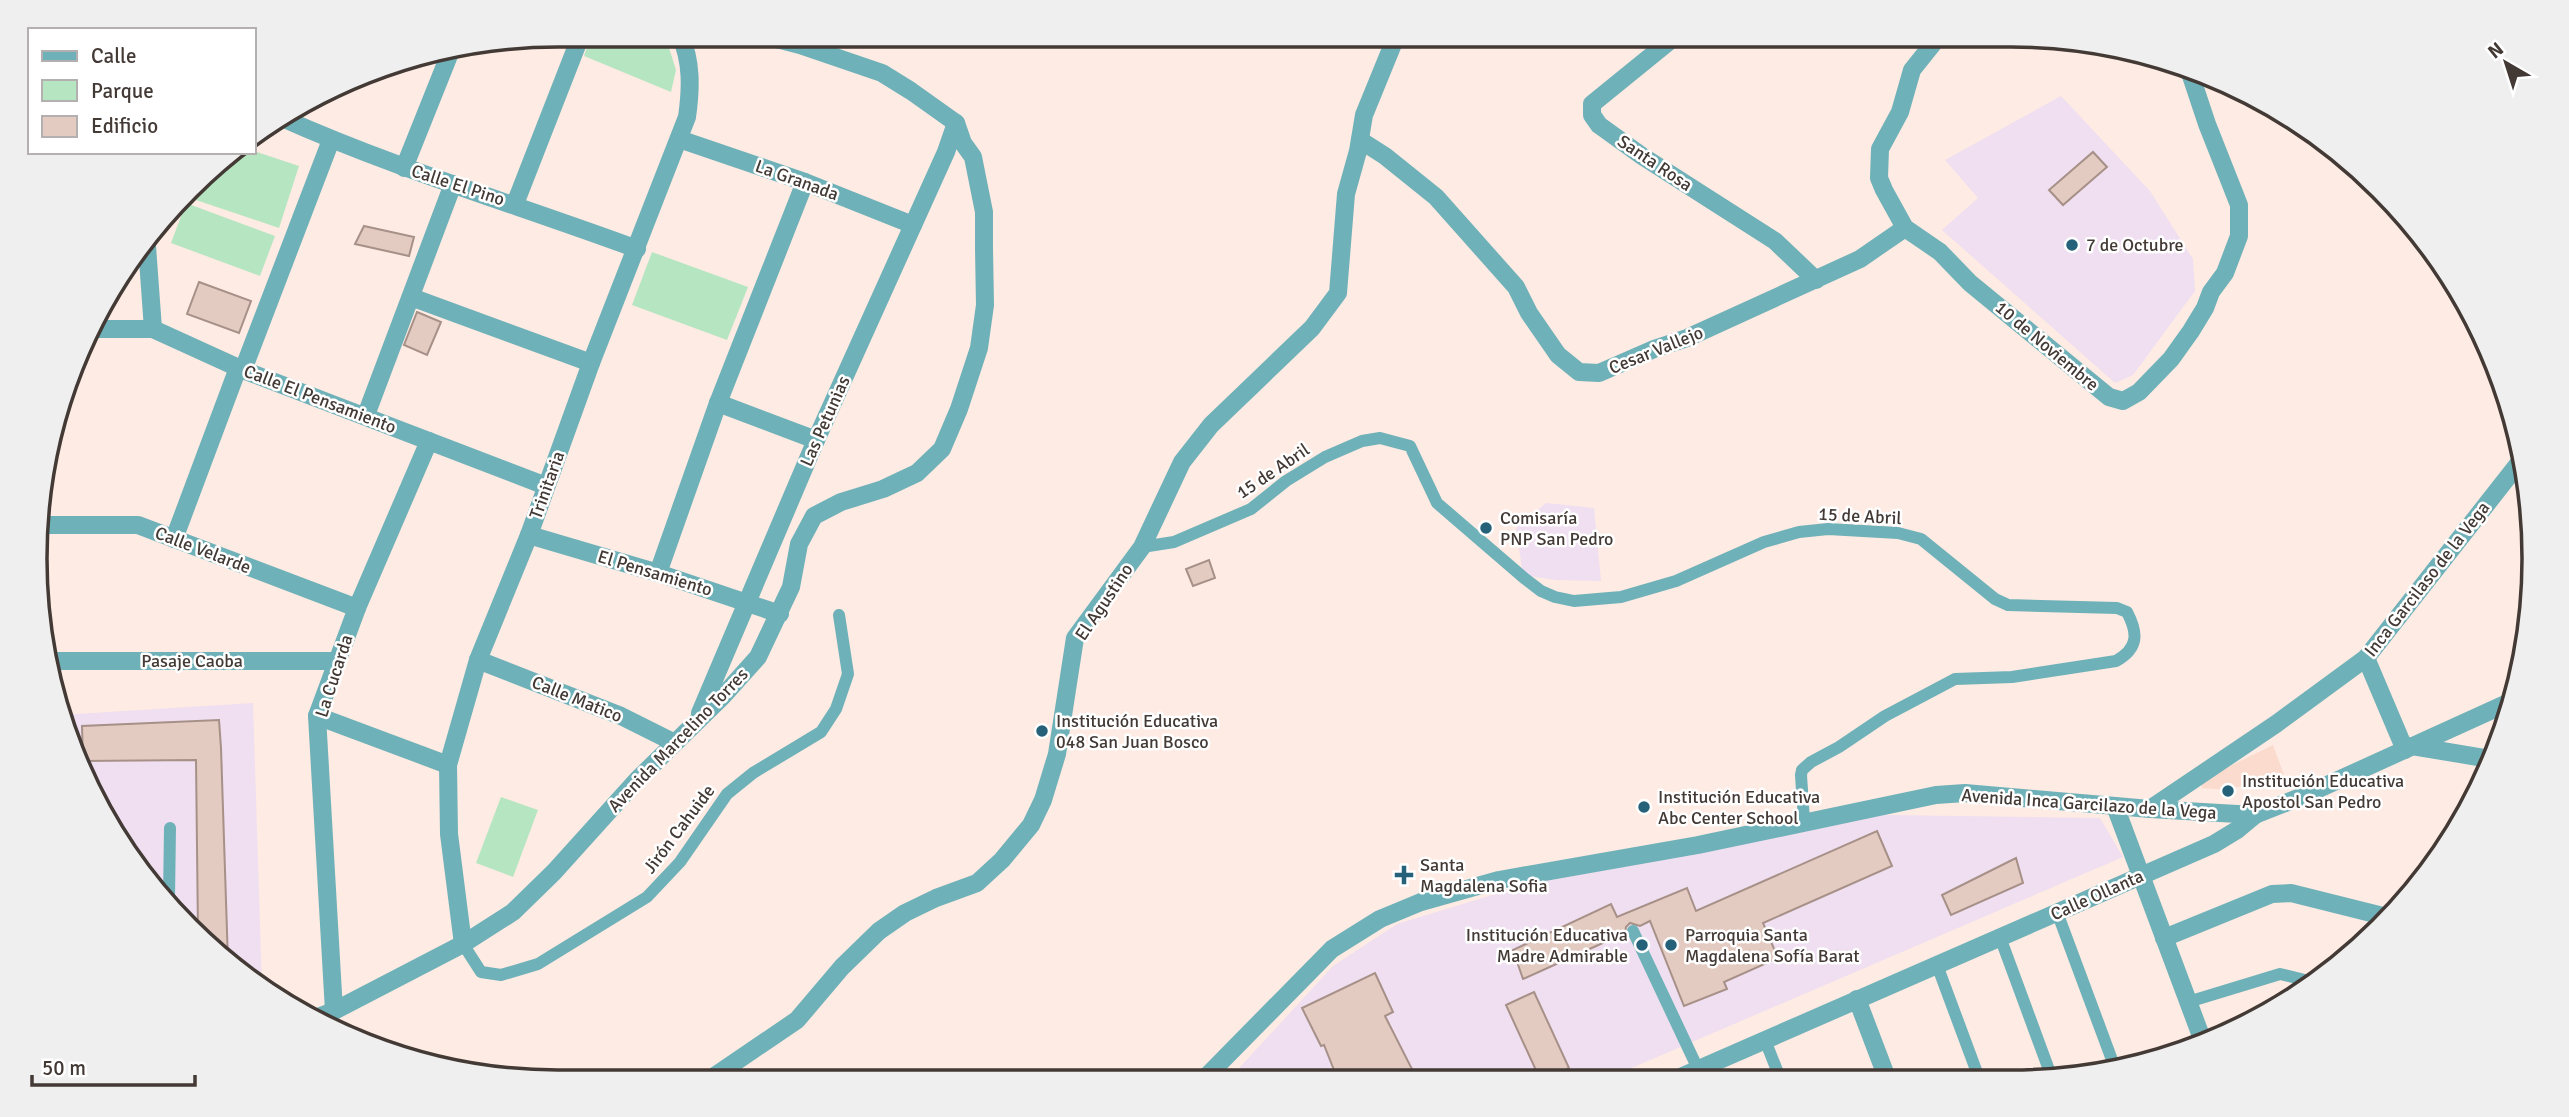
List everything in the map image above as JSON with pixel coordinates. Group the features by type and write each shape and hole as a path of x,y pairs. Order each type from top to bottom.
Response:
{"street":[{"path":"515,204 576,47"},
{"name":"Trinitaria","path":"463,944 449,834 448,765 478,660 529,535 591,363 687,117 690,94 685,47"},
{"name":"Avenida Marcelino Torres","path":"326,1014 463,944 513,912 758,657 791,587 799,544 814,516 841,502 883,489 917,473 942,449 959,409 979,348 985,305 984,212 973,157 963,143 956,123 911,91 882,74 806,47"},
{"name":"El Agustino","path":"724,1070 797,1020 842,967 879,931 915,908 977,883 1002,860 1031,825 1043,800 1057,754 1075,638 1142,547 1182,462 1211,425 1312,328 1338,293 1346,194 1364,115 1392,47"},
{"name":"Santa Rosa","path":"1662,47 1592,104 1592,115 1600,125 1642,156 1775,241 1816,279"},
{"path":"1905,228 1879,178 1880,149 1900,112 1912,71 1931,47"},
{"path":"404,168 447,60"},
{"name":"10 de Noviembre","path":"1905,228 1940,252 1970,283 2097,388 2109,397 2123,401 2139,392 2171,359 2191,331 2211,292 2225,273 2239,236 2239,205 2193,81"},
{"name":"Calle El Pino","path":"292,122 404,168 637,248"},
{"name":"Las Petunias","path":"697,720 816,440 946,152 956,123"},
{"name":"La Granada","path":"679,139 806,182 914,225"},
{"path":"174,539 331,140"},
{"name":"Cesar Vallejo","path":"1360,140 1385,156 1436,197 1516,287 1529,313 1558,355 1579,372 1599,373 1687,338 1860,259 1905,228"},
{"path":"659,573 718,403 806,182"},
{"path":"366,415 453,184"},
{"path":"148,254 153,328"},
{"path":"411,297 591,363"},
{"name":"Calle El Pensamiento","path":"102,329 153,328 241,369 546,486"},
{"path":"718,403 816,440"},
{"name":"La Cucarda","path":"334,1011 317,716 357,608 429,441"},
{"name":"Inca Garcilaso de la Vega","path":"2150,809 2276,724 2366,658 2514,470"},
{"name":"Calle Velarde","path":"48,525 138,525 357,608"},
{"name":"El Pensamiento","path":"529,535 659,573 780,614"},
{"path":"2366,658 2408,748 2481,758"},
{"name":"Calle Matico","path":"478,660 621,716 673,743"},
{"name":"Pasaje Caoba","path":"58,661 337,661"},
{"name":"Calle Ollanta","path":"1698,1069 2214,844 2255,815 2500,707"},
{"path":"317,716 448,765"},
{"name":"Avenida Inca Garcilazo de la Vega","path":"1213,1070 1332,949 1380,919 1421,902 1499,880 1698,845 1936,795 1965,793 2255,815"},
{"path":"2115,806 2200,1033"},
{"path":"2164,938 2272,894 2291,893 2377,915"},
{"path":"1857,999 1883,1070"}],"lane":[{"name":"15 de Abril","path":"1142,547 1174,542 1251,509 1286,481 1325,457 1362,441 1380,438 1410,446 1437,503 1524,578 1541,591 1555,597 1574,601 1622,597 1676,581 1764,542 1799,532 1828,529 1898,533 1921,540 1995,599 2008,605 2117,608 2127,612 2136,634 2133,647 2127,655 2116,661 2012,677 1955,679 1885,716 1811,762 1802,770 1801,775 1804,821"},
{"name":"Jirón Cahuide","path":"463,944 481,972 501,975 538,964 647,897 680,862 727,793 753,773 821,732 836,709 848,674 839,615"},
{"path":"169,890 170,828"},
{"path":"2057,912 2112,1060"},
{"path":"1633,931 1698,1069"},
{"path":"2000,937 2049,1068"},
{"path":"1937,965 1976,1070"},
{"path":"2188,1002 2280,974 2301,979"},
{"path":"1765,1040 1777,1070"}],"shaded area":[{"name":"7 de Octubre","path":"2061,96 2150,191 2193,259 2195,291 2133,375 2115,383 1942,230 1978,198 1945,160"},
{"path":"1546,503 1594,508 1601,581 1556,580 1523,575 1516,528"},
{"path":"253,703 262,975 197,920 174,896 133,843 100,785 72,714"},
{"path":"2273,745 2284,775 2227,790 2202,788 2202,780"},
{"name":"Institución Educativa Madre Admirable","path":"1884,815 2100,818 2123,857 1627,1070 1237,1070 1333,966 1397,924 1578,869"}],"green space":[{"path":"587,47 669,47 676,70 671,92 584,56"},
{"path":"256,152 299,166 279,228 195,200 246,154 256,154"},
{"path":"190,204 275,236 260,276 171,243 183,212"},
{"path":"652,252 748,287 727,340 632,305"},
{"path":"501,797 538,810 513,877 476,863"}],"building":[{"path":"2093,152 2107,167 2063,205 2049,190"},
{"path":"364,226 414,237 409,256 355,244"},
{"path":"199,282 251,301 239,333 187,314"},
{"path":"417,312 441,322 427,355 404,345"},
{"path":"1209,560 1215,578 1193,586 1186,569"},
{"path":"219,720 228,948 198,921 196,760 89,761 83,745 82,726"},
{"path":"1877,831 1892,866 1763,923 1778,958 1724,982 1727,989 1684,1006 1650,921 1640,926 1630,923 1625,933 1523,979 1513,950 1611,904 1617,917 1687,888 1696,911"},
{"path":"2016,858 2023,883 1951,915 1942,895"},
{"path":"1375,973 1393,1012 1385,1016 1412,1070 1334,1070 1324,1045 1321,1046 1302,1008"},
{"path":"1534,992 1569,1068 1536,1070 1506,1005"}],"place":[{"name":"7 de Octubre","path":"2072,245"},
{"name":"Comisaría PNP San Pedro","path":"1486,528"},
{"name":"Institución Educativa 048 San Juan Bosco","path":"1042,731"},
{"name":"Institución Educativa Apostol San Pedro","path":"2228,791"},
{"name":"Institución Educativa Abc Center School","path":"1644,807"},
{"name":"Santa Magdalena Sofia","path":"1404,875"},
{"name":"Institución Educativa Madre Admirable","path":"1642,945"},
{"name":"Parroquia Santa Magdalena Sofía Barat","path":"1671,945"}]}
